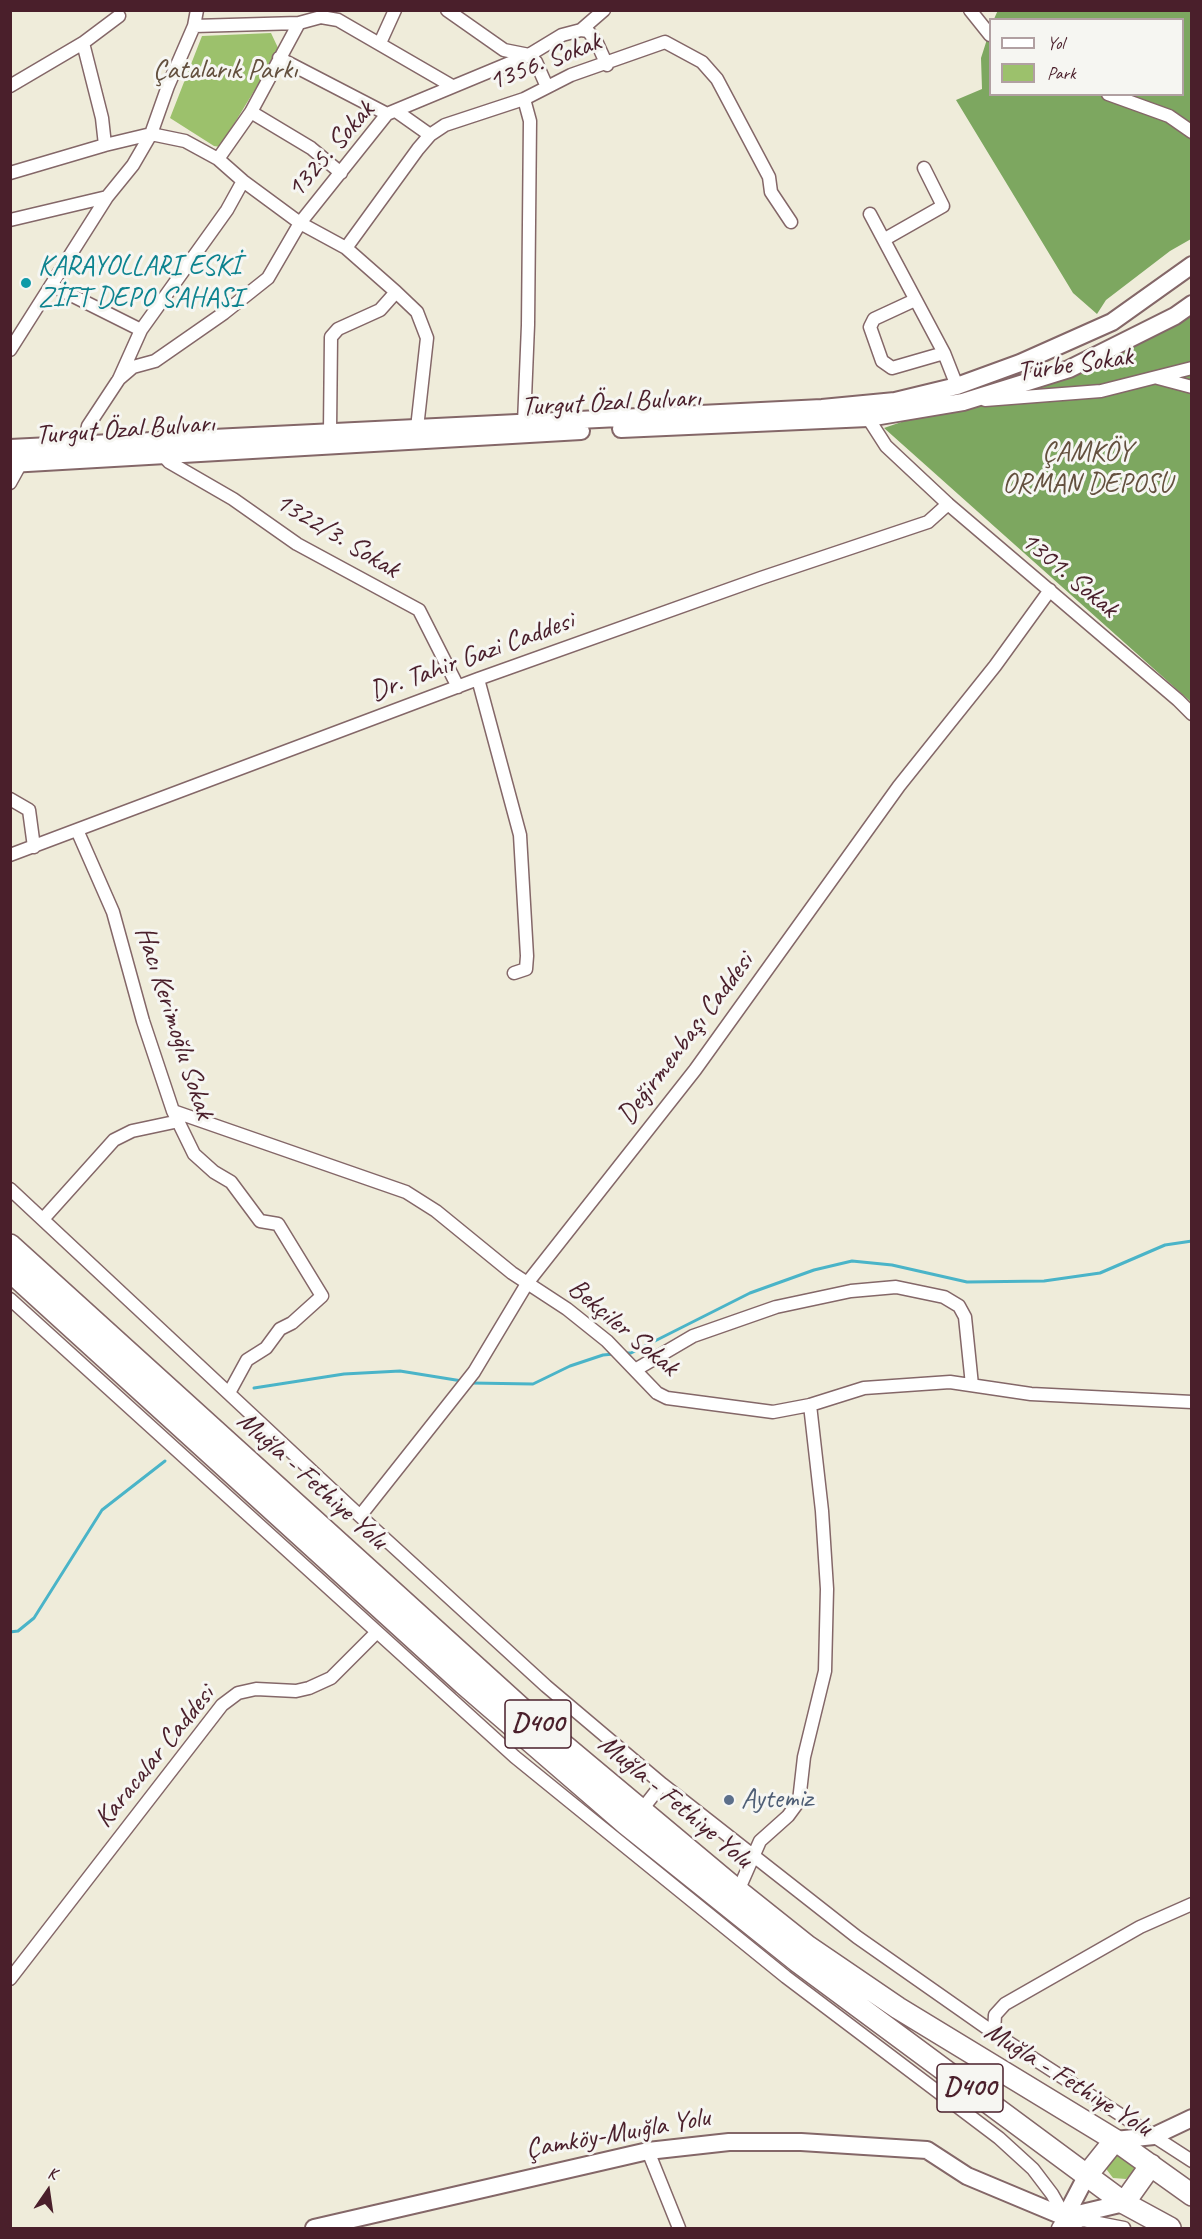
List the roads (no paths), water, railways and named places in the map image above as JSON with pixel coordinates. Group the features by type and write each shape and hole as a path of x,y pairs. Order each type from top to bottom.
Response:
{"highway":[{"name":"Muğla - Fethiye Yolu","path":"10,1245 404,1603 640,1812 738,1892 807,1946 898,2008 1114,2140 1191,2195"},
{"name":"Muğla - Fethiye Yolu","path":"10,1271 231,1486 539,1750 797,1961 1124,2203 1170,2229"},
{"path":"1087,2175 1114,2140"},
{"path":"1124,2203 1150,2165"}],"main road":[{"path":"10,448 822,408 960,394 1020,363 1112,322 1191,265"},
{"name":"Turgut Özal Bulvarı","path":"16,464 161,453 868,418 1069,369 1175,316 1191,304"},
{"path":"1114,2140 1154,2136 1191,2118"},
{"path":"1150,2165 1154,2136"},
{"name":"Çamköy-Muığla Yolu","path":"314,2229 648,2151 729,2142 801,2142 927,2150 967,2176 1061,2225"},
{"path":"1061,2225 1087,2175"},
{"path":"1061,2225 1124,2203"}],"street":[{"path":"10,350 107,196 133,165 151,134 168,86 194,26 197,10"},
{"path":"380,43 395,10"},
{"path":"447,10 504,50 529,55 536,62 547,87"},
{"path":"581,30 604,10"},
{"path":"970,10 989,33"},
{"path":"194,26 258,22 299,23 321,14 338,20 380,43 452,86"},
{"path":"10,86 83,43 119,16"},
{"path":"218,159 251,112 299,23"},
{"path":"581,30 588,31 597,43 607,64"},
{"name":"1325. Sokak","path":"119,379 133,367 155,361 268,278 300,223 392,113 529,55 562,34 581,30"},
{"name":"1356. Sokak","path":"346,248 430,135 445,125 469,115 524,99 572,75 665,42 702,62 717,79 769,177 771,192 791,222"},
{"path":"83,43 102,118 105,145"},
{"path":"279,58 392,113 430,135"},
{"path":"1114,96 1169,116 1191,132"},
{"path":"524,99 530,121 528,325 524,423"},
{"path":"251,112 311,147 341,172"},
{"path":"10,173 151,134 185,141 218,159 243,181 300,223 346,248 417,312 427,338 417,428"},
{"path":"885,239 943,206 924,168"},
{"path":"84,445 88,426 119,379 141,330 226,210 243,181"},
{"path":"10,220 107,196"},
{"path":"870,214 944,353 960,394"},
{"path":"51,285 141,330"},
{"path":"330,431 331,337 338,329 380,310 396,292"},
{"path":"915,300 874,319 870,327 882,361 892,368 944,353"},
{"name":"Türbe Sokak","path":"960,394 1101,391 1191,368"},
{"path":"1157,378 1191,387"},
{"name":"1301. Sokak","path":"868,418 886,446 948,504 1178,700 1191,714"},
{"name":"1322/3. Sokak","path":"161,453 169,462 233,499 297,544 419,610 458,687"},
{"path":"10,483 16,464"},
{"name":"Dr. Tahir Gazi Caddesi","path":"10,855 478,679 928,522 948,504"},
{"name":"Değirmenbaşı Caddesi","path":"360,1516 474,1372 528,1282 695,1070 892,795 995,666 1050,590"},
{"path":"478,679 520,835 527,956 526,969 514,973"},
{"path":"10,799 29,810 34,847"},
{"name":"Hacı Kerimoğlu Sokak","path":"77,830 113,912 143,1020 176,1116 195,1154 214,1172 231,1182 260,1221 278,1224 322,1296 292,1323 280,1329 266,1348 247,1360 229,1393"},
{"path":"44,1218 114,1140 132,1131 176,1116"},
{"name":"Bekçiler Sokak","path":"176,1116 406,1192 436,1211 512,1273 567,1309 607,1341 657,1393 667,1398 773,1412 810,1405 864,1388 950,1382 1031,1394 1191,1402"},
{"path":"10,1189 44,1218 360,1516 546,1686 663,1784 857,1936 994,2033 1191,2161"},
{"path":"635,1370 693,1336 776,1307 851,1291 896,1287 944,1297 959,1306 965,1317 972,1385"},
{"path":"10,1299 231,1486 377,1632 520,1760 769,1964 999,2138 1033,2169 1052,2194 1061,2225 1083,2220 1124,2229"},
{"path":"738,1892 760,1841 788,1816 799,1801 804,1757 825,1671 826,1578 822,1511 810,1405"},
{"name":"Karacalar Caddesi","path":"10,1979 222,1705 238,1693 255,1689 296,1691 331,1678 377,1632"},
{"path":"458,1705 464,1684"},
{"path":"520,1760 539,1750"},
{"path":"640,1812 663,1784"},
{"path":"994,2033 995,2015 1005,2004 1140,1927 1191,1904"},
{"path":"648,2151 679,2229"}],"waterway":[{"path":"624,1353 631,1353 750,1293 814,1270 852,1261 892,1265 967,1282 1044,1281 1100,1273 1165,1245 1192,1241"},
{"path":"471,1383 533,1384 570,1366 603,1355 614,1354"},
{"path":"254,1388 344,1374 400,1371 462,1381"},
{"path":"10,1632 18,1631 34,1618 102,1510 165,1461"}],"place":[{"name":"KARAYOLLARI ESKİ ZİFT DEPO SAHASI","path":"26,283"},
{"name":"Aytemiz","path":"729,1800"}],"park label":[{"name":"Çatalarık Parkı","path":"225,71"},
{"name":"ÇAMKÖY ORMAN DEPOSU","path":"1087,469"}]}
